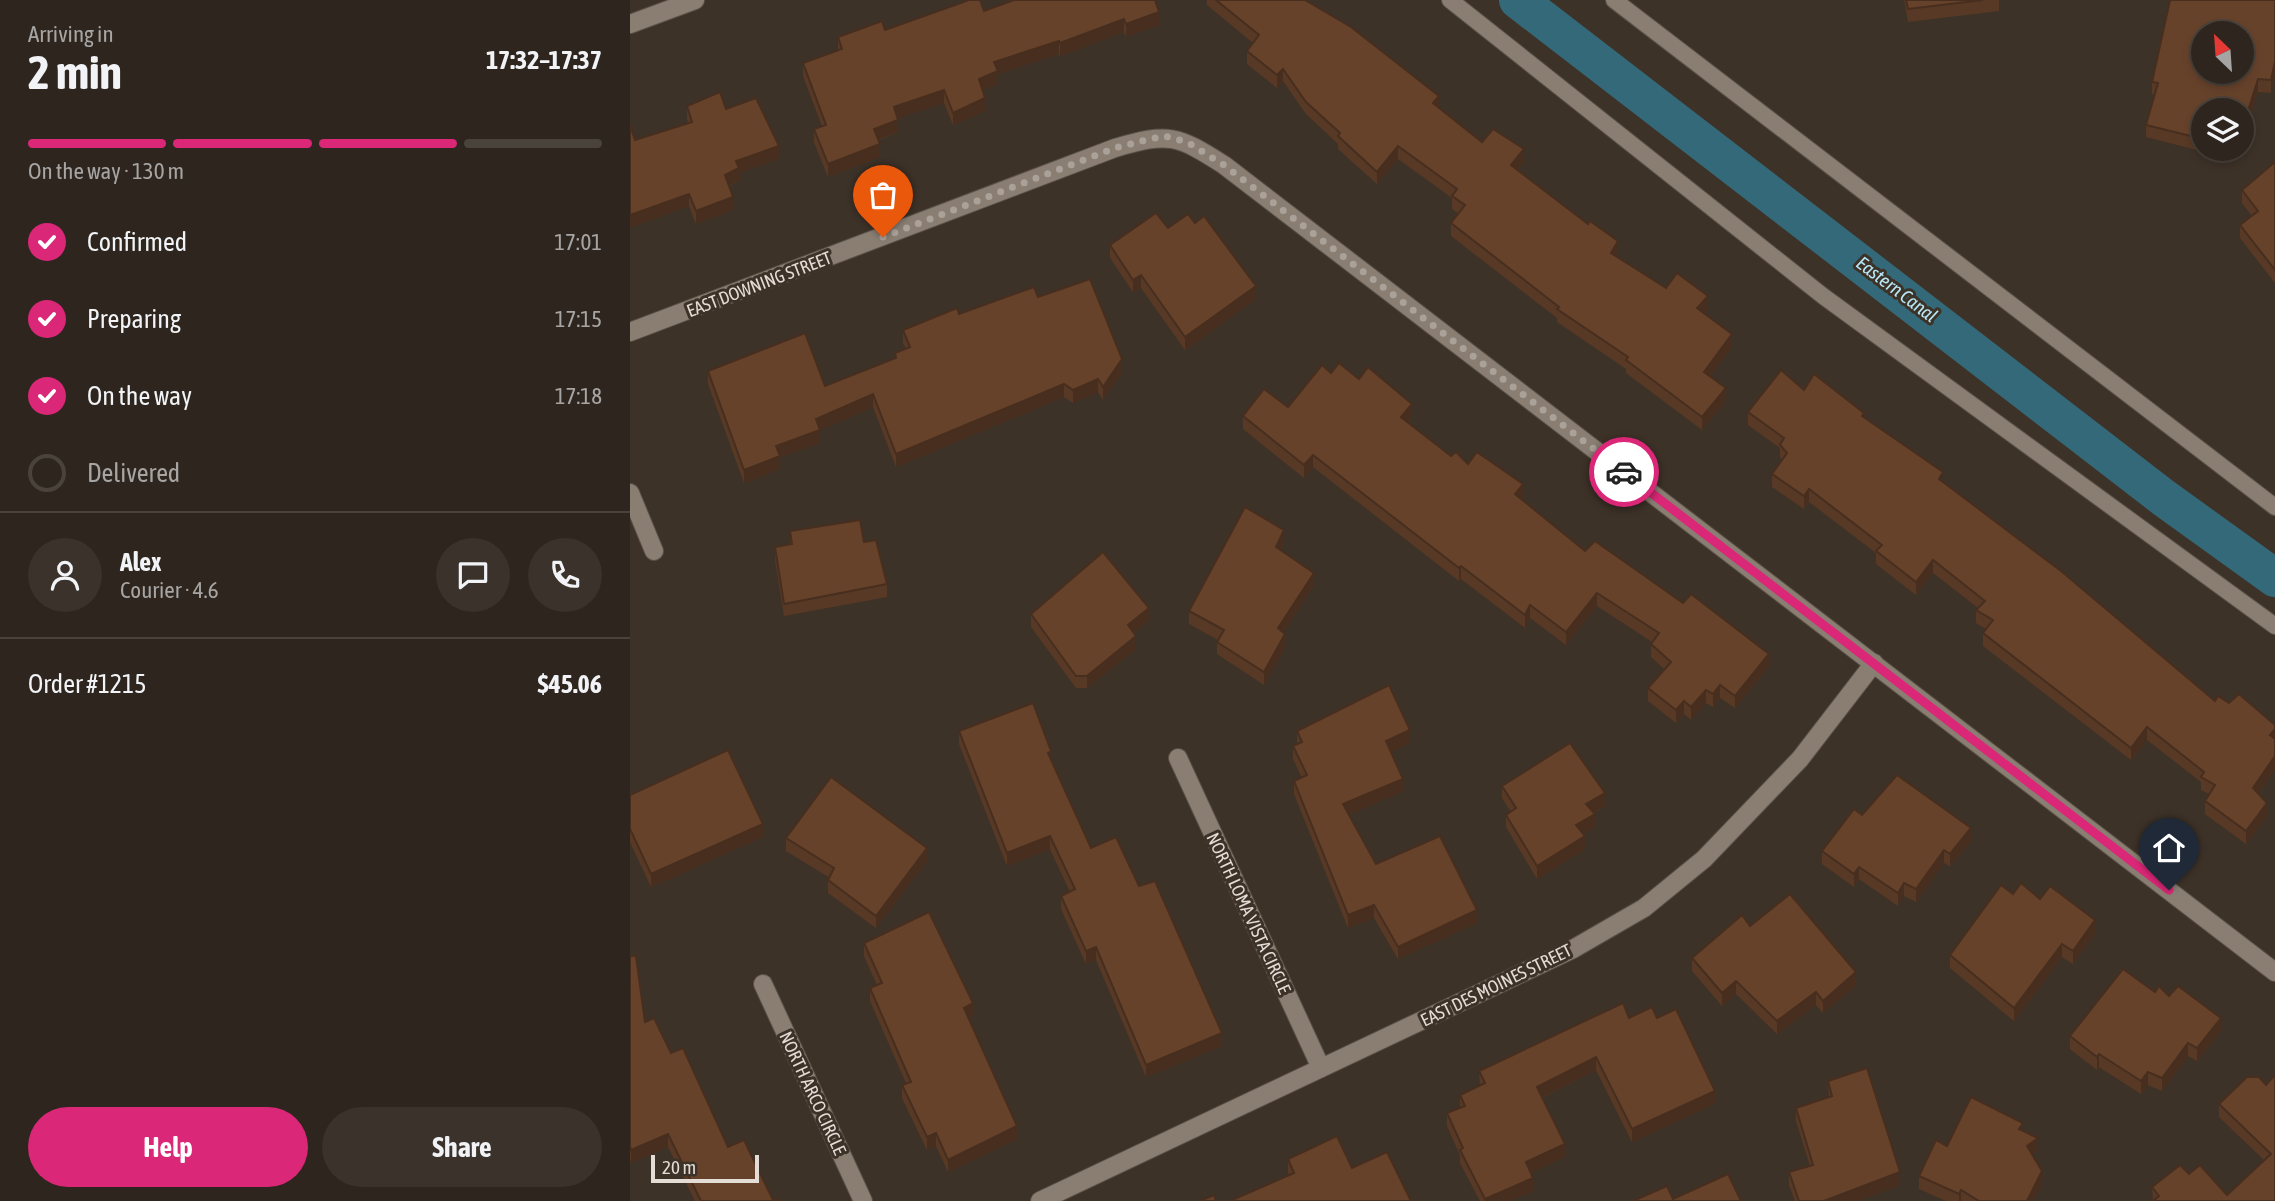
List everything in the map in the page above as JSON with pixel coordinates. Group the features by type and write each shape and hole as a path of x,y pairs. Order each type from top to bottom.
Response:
{"street":[{"path":"630,24 695,0"},
{"name":"EAST DOWNING STREET","path":"630,332 1115,148 1165,136 1187,142 1224,165 1874,663"},
{"path":"630,493 654,551"},
{"path":"1874,663 2275,971"},
{"name":"EAST DES MOINES STREET","path":"1040,1201 1573,949 1644,908 1704,859 1800,759 1874,663"},
{"name":"NORTH LOMA VISTA CIRCLE","path":"1178,758 1321,1068"},
{"name":"NORTH ARCO CIRCLE","path":"763,984 863,1201"}],"lane":[{"path":"1450,0 1823,296 2275,626"},
{"path":"1614,0 2275,507"}],"building":[{"path":"969,0 980,0 984,11 1014,0 1155,0 1159,12 1126,24 1124,19 1060,43 1059,41 994,62 998,71 979,79 985,98 953,113 944,90 894,107 898,120 874,129 880,144 828,164 814,129 826,125 803,63 842,49 838,37 882,21 885,30"},
{"path":"1216,0 1305,0 1351,27 1439,96 1433,103 1482,142 1493,129 1524,149 1511,165 1588,224 1590,221 1618,241 1611,253 1666,288 1677,273 1708,296 1697,308 1732,334 1704,372 1726,388 1702,417 1626,360 1628,357 1557,309 1559,307 1451,223 1465,205 1452,196 1457,189 1398,146 1377,172 1306,102 1283,69 1277,75 1247,51 1259,35"},
{"path":"1906,0 1983,0 1908,9"},
{"path":"2170,0 2275,0 2275,61 2271,80 2258,79 2252,98 2191,98 2191,136 2146,125 2158,83 2152,82"},
{"path":"720,92 726,109 756,98 779,146 736,161 739,168 725,175 733,197 696,211 689,194 630,215 630,125 635,140 692,122 687,106"},
{"path":"2275,162 2275,270 2240,225 2258,211 2242,190"},
{"path":"1156,213 1168,228 1188,214 1195,223 1204,216 1256,286 1185,337 1141,275 1133,280 1110,245"},
{"path":"1090,279 1122,359 1103,387 1098,379 1073,390 1064,384 896,454 873,394 816,419 820,430 776,446 780,456 744,470 708,371 805,333 825,386 896,358 895,353 910,347 903,330 957,308 959,314 1034,287 1038,297"},
{"path":"1339,363 1359,379 1368,367 1412,404 1401,417 1451,456 1456,452 1468,464 1477,452 1523,484 1515,494 1585,551 1595,541 1683,603 1691,594 1769,654 1735,696 1720,685 1713,694 1706,690 1691,707 1684,701 1676,710 1648,688 1671,662 1651,644 1659,633 1597,593 1566,632 1530,605 1525,615 1461,566 1459,568 1313,455 1304,465 1243,416 1264,389 1288,407 1322,365 1331,373"},
{"path":"1781,370 1804,390 1814,374 1864,413 1862,416 1943,472 1939,479 2061,571 2215,701 2218,696 2229,703 2239,694 2275,725 2270,735 2275,739 2275,756 2253,788 2267,803 2246,831 2205,801 2215,785 2201,777 2204,772 2147,727 2131,748 1983,633 1993,620 1976,610 1985,601 1933,560 1916,582 1876,551 1882,545 1809,489 1804,496 1772,474 1787,453 1780,445 1784,438 1748,412"},
{"path":"1245,507 1284,530 1276,547 1314,573 1278,628 1285,634 1264,672 1217,642 1224,630 1189,611"},
{"path":"860,520 864,542 876,540 887,584 784,604 775,547 792,544 790,531"},
{"path":"1103,552 1149,608 1128,625 1136,636 1087,676 1076,676 1031,614"},
{"path":"1389,685 1410,730 1386,741 1403,779 1343,804 1376,864 1440,836 1477,910 1398,947 1374,905 1348,915 1294,781 1307,775 1293,746 1302,742 1297,731"},
{"path":"1033,703 1051,751 1048,753 1091,848 1116,837 1139,886 1155,881 1222,1033 1146,1065 1096,947 1086,951 1061,896 1075,889 1050,836 1007,853 959,731"},
{"path":"1570,743 1605,793 1586,804 1595,814 1576,825 1585,836 1537,866 1506,815 1516,808 1502,786"},
{"path":"728,750 763,824 651,874 630,829 630,795"},
{"path":"1897,775 1971,828 1950,854 1944,850 1916,889 1904,883 1898,893 1859,867 1854,874 1822,851 1854,809 1862,815"},
{"path":"831,777 927,848 876,916 828,880 834,868 786,838"},
{"path":"2021,883 2040,899 2050,886 2095,920 2073,951 2062,944 2014,1008 1950,955 2001,885 2013,894"},
{"path":"1790,894 1856,972 1823,1001 1816,992 1777,1021 1736,981 1722,993 1692,958 1742,915 1750,926"},
{"path":"929,912 973,1003 964,1008 1017,1126 948,1160 936,1133 927,1137 902,1085 911,1082 870,988 882,983 864,943"},
{"path":"630,956 636,956 645,1022 654,1018 671,1053 683,1048 728,1147 744,1140 773,1200 780,1201 701,1201 668,1134 631,1150"},
{"path":"2123,969 2155,992 2159,986 2169,996 2178,986 2221,1018 2197,1048 2188,1043 2162,1078 2148,1072 2141,1081 2099,1054 2097,1057 2070,1036"},
{"path":"1623,1003 1629,1018 1652,1007 1657,1018 1676,1009 1715,1091 1632,1129 1596,1057 1537,1087 1565,1144 1526,1162 1533,1178 1485,1199 1460,1150 1463,1148 1447,1113 1465,1106 1460,1095 1485,1083 1479,1071"},
{"path":"1867,1068 1900,1172 1824,1201 1799,1201 1789,1172 1813,1165 1796,1108 1832,1096 1828,1081"},
{"path":"2275,1075 2275,1201 2153,1201 2159,1196 2152,1187 2180,1165 2189,1174 2200,1165 2227,1195 2271,1154 2219,1104 2247,1077 2259,1077 2266,1085"},
{"path":"1971,1097 2023,1123 2019,1129 2038,1138 2027,1146 2042,1171 2027,1201 1979,1201 1961,1190 1959,1194 1919,1176 1936,1140 1947,1146"},
{"path":"1337,1136 1352,1168 1387,1152 1411,1201 1230,1201 1294,1173 1288,1159"},
{"path":"1728,1174 1741,1201 1633,1201 1667,1186 1673,1199"},
{"path":"1214,1195 1216,1201 1200,1201"}],"waterway":[{"name":"Eastern Canal","path":"1518,0 2164,498 2275,578"}],"way so far":[{"path":"883,237 1115,148 1165,136 1187,142 1224,165 1624,472"}],"route":[{"path":"1624,472 2169,890"}]}
